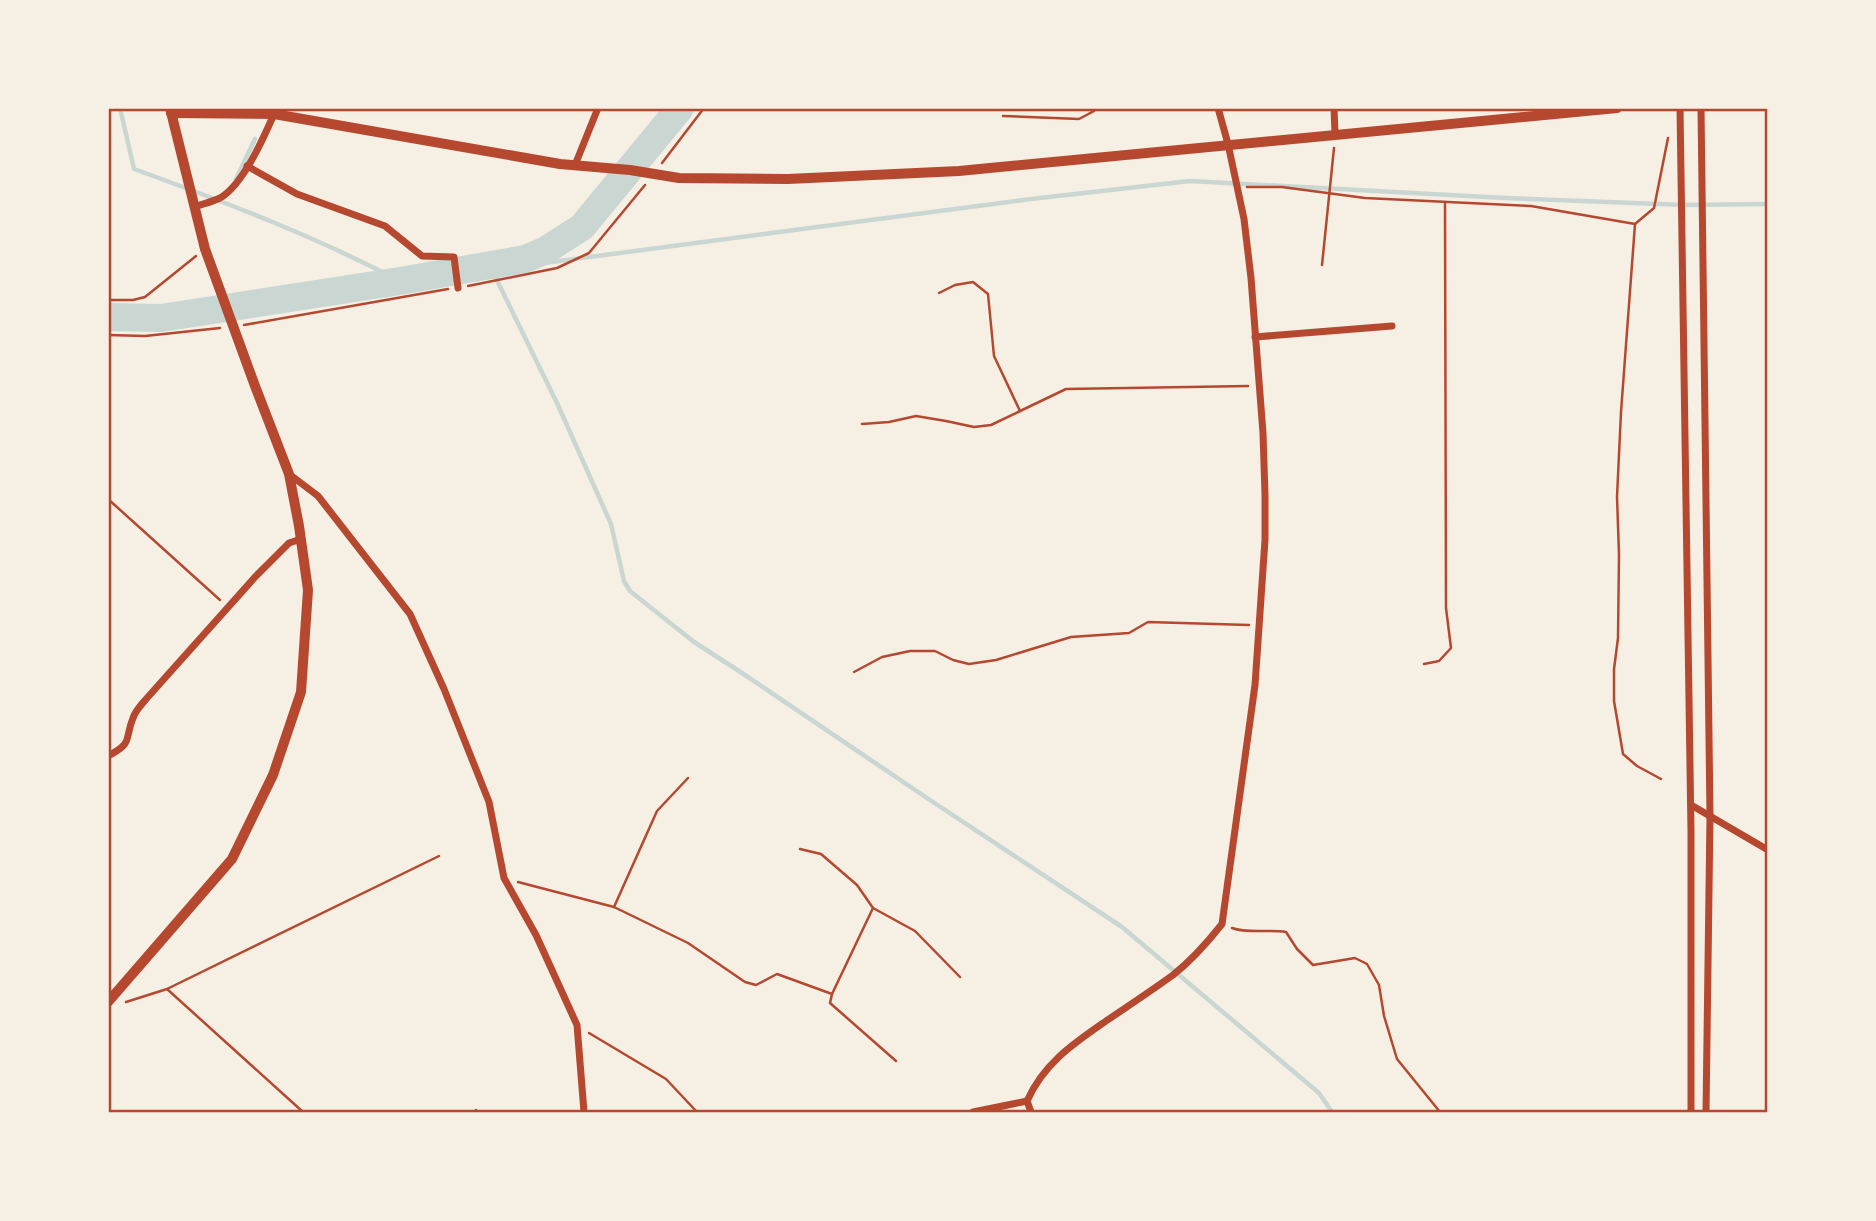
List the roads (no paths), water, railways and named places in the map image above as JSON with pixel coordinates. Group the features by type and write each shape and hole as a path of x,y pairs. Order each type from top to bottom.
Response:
{"street":[{"path":"576,165 598,108"},
{"path":"1031,1112 1027,1101 1033,1087 1066,1048 1175,974 1198,953 1222,924 1255,685 1265,540 1265,495 1250,266 1244,219 1218,108"},
{"path":"1334,108 1335,134"},
{"path":"108,1002 232,859 273,775 301,692 309,590 289,474 205,248 171,111 274,114 289,112 560,164 630,170 679,178 788,180 959,171 1617,108"},
{"path":"1680,108 1691,805 1691,1112"},
{"path":"1701,108 1710,816 1706,1112"},
{"path":"194,207 221,197 236,184 264,138 274,114"},
{"path":"247,166 298,194 385,226 422,256 454,257 458,288"},
{"path":"1255,337 1392,326"},
{"path":"289,474 318,496 410,614 444,689 489,802 505,878 536,935 577,1025 584,1112"},
{"path":"108,756 122,749 127,743 133,716 147,698 289,543 300,539"},
{"path":"1691,805 1768,850"},
{"path":"973,1112 1027,1101"}],"waterway":[{"path":"120,108 134,169 269,220 400,281"},
{"path":"108,317 161,318 525,259 546,250 582,227 680,108"},
{"path":"236,179 255,139"},
{"path":"493,274 536,264 1031,199 1190,181 1505,198 1685,205 1768,204"},
{"path":"490,266 557,403 611,524 624,581 630,591 694,642 1122,927 1319,1093 1332,1112"}]}
